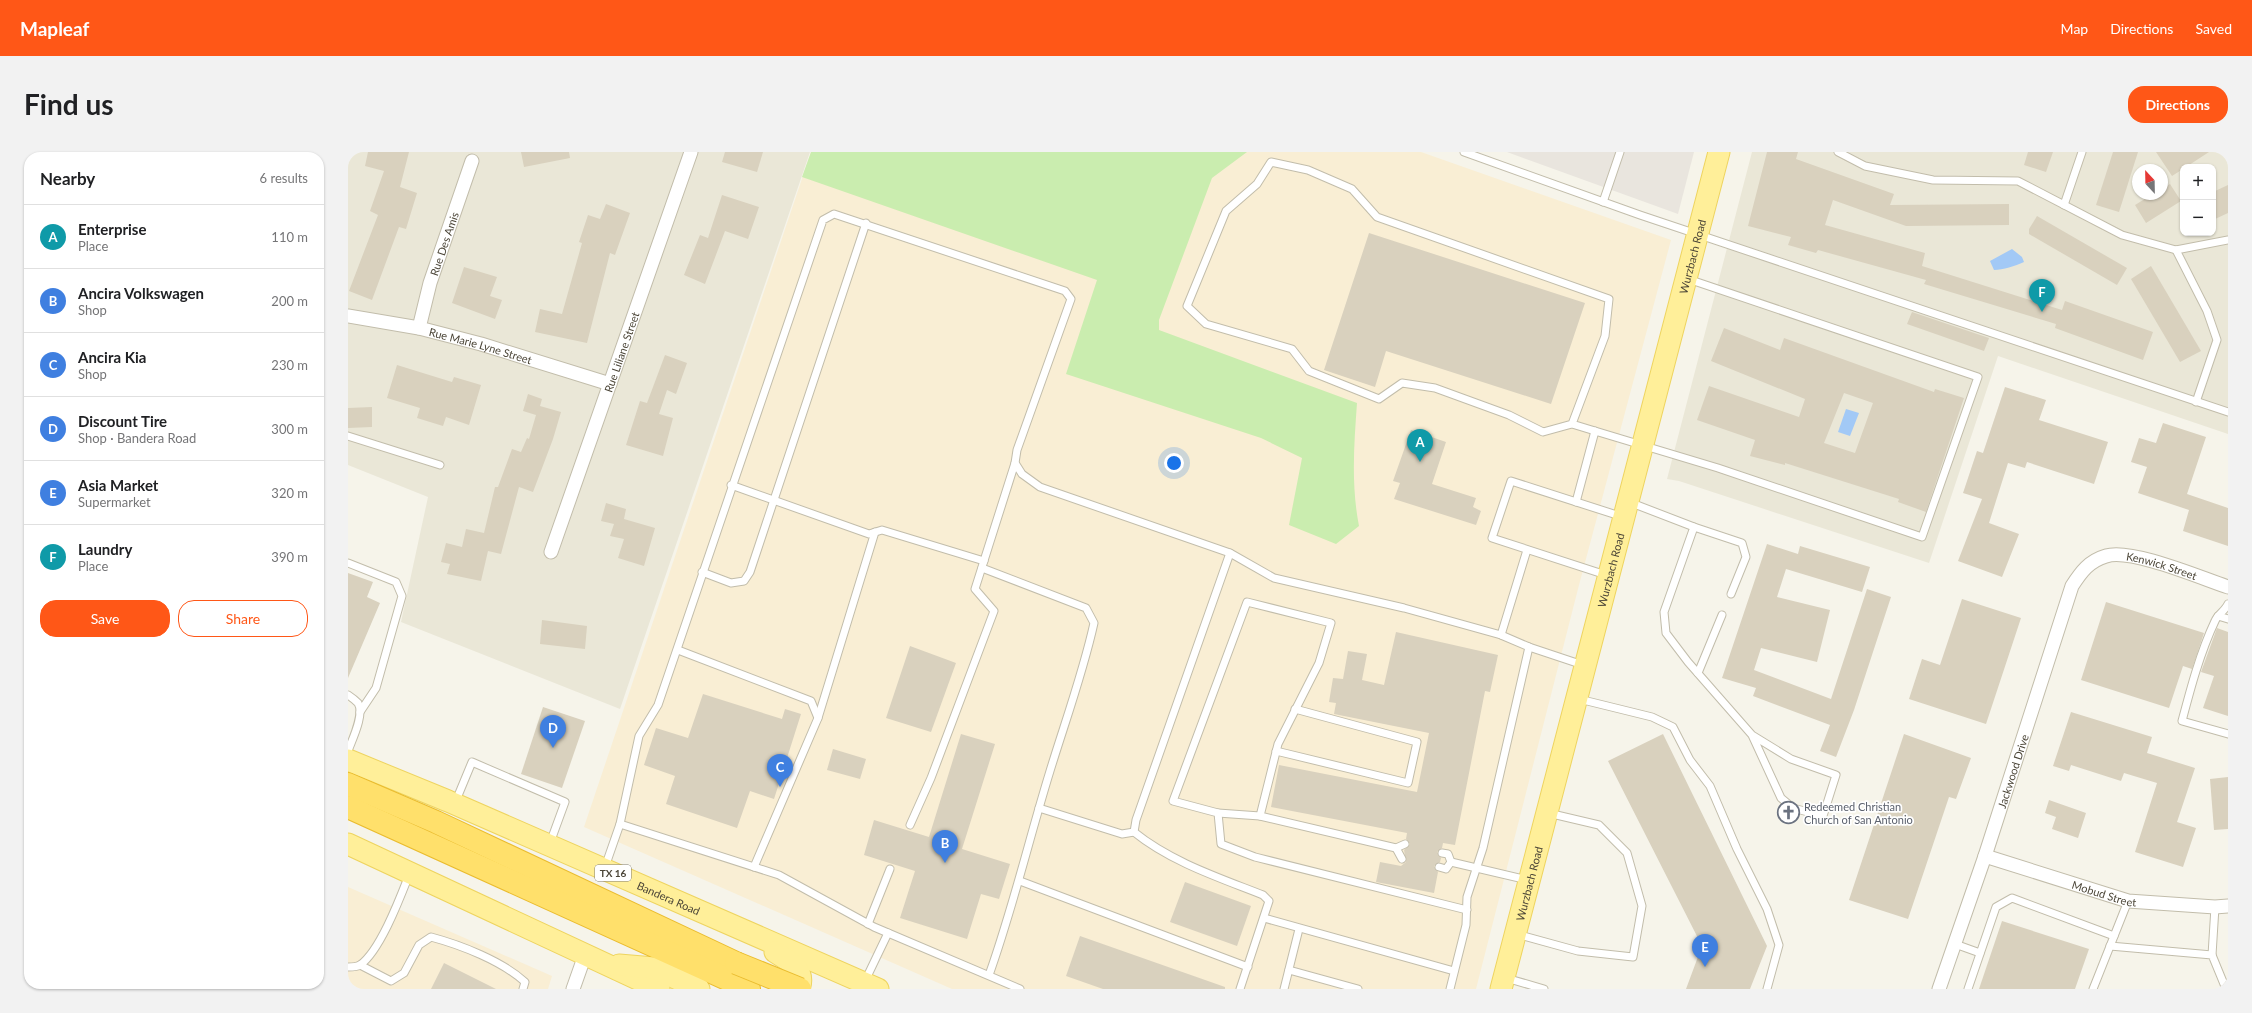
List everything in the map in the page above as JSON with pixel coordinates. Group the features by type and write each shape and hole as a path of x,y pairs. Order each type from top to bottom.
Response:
{"highway":[{"path":"348,784 443,825 733,972 749,989"},
{"path":"348,807 733,972 800,989"}],"main road":[{"name":"Wurzbach Road","path":"1503,983 1700,233 1719,152"},
{"name":"Bandera Road","path":"348,760 550,845 871,986"},
{"path":"348,844 659,989"},
{"path":"719,920 793,963 799,971 802,981 800,989"},
{"path":"608,965 654,968 699,989"}],"street":[{"name":"Rue Liliane Street","path":"552,552 691,152"},
{"name":"Rue Des Amis","path":"419,328 430,283 472,161"},
{"name":"Rue Marie Lyne Street","path":"348,316 419,328 481,344 610,384"},
{"name":"Kenwick Street","path":"2095,560 2107,555 2119,555 2146,560 2228,586"},
{"name":"Jackwood Drive","path":"1939,989 1985,856 2072,586 2087,565 2095,560"},
{"name":"Mobud Street","path":"1985,856 2128,901 2222,907"},
{"path":"573,989 585,955"}],"lane":[{"path":"1464,152 1603,202 1700,233 2228,412"},
{"path":"1603,202 1620,152"},
{"path":"1838,152 1866,166 1933,180 2018,181 2122,235 2176,250 2228,240"},
{"path":"2064,205 2082,152"},
{"path":"1572,424 1605,336 1609,299 1377,217 1352,189 1308,170 1271,162 1257,184 1226,211 1187,306 1206,324 1292,350 1309,372 1379,399 1402,383 1435,388 1509,416 1543,432 1572,424 1718,468 1922,537 1978,377 1687,279"},
{"path":"604,869 620,824 638,736 658,705 678,650 702,572 823,220 834,214 866,223 1064,291 1071,299 1017,450 1015,463 975,589 994,611 931,778 910,825"},
{"path":"702,572 731,583 744,581 750,572 866,223"},
{"path":"2176,250 2207,311 2217,340 2196,402"},
{"path":"1576,502 1596,431"},
{"path":"348,436 440,465"},
{"path":"1015,463 1022,474 1040,487 1230,553 1274,578 1404,608 1501,635 1529,647 1586,666"},
{"path":"1610,576 1492,538 1511,481 1576,502 1627,510 1694,527 1742,543 1746,557 1730,594"},
{"path":"732,484 869,534 882,530 984,561"},
{"path":"1694,527 1664,612 1666,633 1752,736 1780,798 1793,808 1823,816 1836,775 1791,759 1752,736"},
{"path":"754,867 818,718 875,532"},
{"path":"1501,635 1527,550"},
{"path":"1134,832 1136,820 1230,553"},
{"path":"348,563 396,582 402,596 376,688 360,712 356,730 348,751"},
{"path":"982,568 1086,608 1094,622 1087,654 1039,808 1020,880 989,975"},
{"path":"1260,816 1276,751 1295,709 1319,663 1332,623 1247,602 1173,801 1218,813 1260,816 1396,848 1405,844"},
{"path":"2228,604 2218,616 2196,668 2182,722 2228,734"},
{"path":"1698,673 1722,615"},
{"path":"2218,616 2228,619"},
{"path":"1450,989 1466,925 1467,897 1483,848 1529,647"},
{"path":"678,650 811,701 818,718"},
{"path":"348,695 358,704 360,712"},
{"path":"1577,698 1652,717 1673,727 1690,760 1710,786 1737,850 1767,909 1779,945 1767,989"},
{"path":"1276,751 1408,782 1417,742 1295,709"},
{"path":"455,804 472,762 565,802 550,845"},
{"path":"1039,808 1122,834 1134,832"},
{"path":"1218,813 1221,844 1255,857 1467,910"},
{"path":"1516,934 1578,951 1633,957 1642,906 1627,853 1599,825 1548,813"},
{"path":"620,824 779,875 868,924 1020,989"},
{"path":"1134,832 1144,841 1195,867 1263,895 1269,902 1240,989"},
{"path":"1396,848 1402,859"},
{"path":"1442,852 1448,854 1451,862"},
{"path":"1451,862 1476,869 1530,880"},
{"path":"1439,867 1446,868 1451,862"},
{"path":"868,924 890,869"},
{"path":"348,968 360,965 374,950 397,906 410,873"},
{"path":"1020,880 1248,967"},
{"path":"1968,989 1996,907 2012,898 2114,936"},
{"path":"2093,989 2128,901"},
{"path":"2222,907 2212,955 2226,989"},
{"path":"1264,918 1454,971"},
{"path":"1284,989 1299,929"},
{"path":"871,986 888,933"},
{"path":"360,965 391,981 404,973 419,945 432,937 454,944 515,974 525,982 523,989"},
{"path":"1955,944 1980,953"},
{"path":"2110,946 2212,955"},
{"path":"1289,970 1358,989"},
{"path":"1503,983 1544,989"}],"shaded area":[{"path":"348,152 810,152 620,709 401,622 428,497 348,465"},
{"path":"811,152 1421,152 1671,240 1579,585 1476,989 952,989 584,827"},
{"path":"1507,152 1694,152 1678,214"},
{"path":"1752,152 2228,152 2228,434 1998,356 1929,563 1679,481 1667,479"},
{"path":"348,887 552,976 548,989 348,989"}],"green space":[{"path":"811,152 1247,152 1212,178 1159,320 1159,330 1357,403 1354,480 1356,511 1359,526 1336,544 1289,525 1302,458 1261,438 1066,374 1097,280 802,177"}],"water":[{"path":"2012,249 2022,257 2024,262 2009,268 1994,270 1990,261"},
{"path":"1846,409 1859,413 1850,436 1838,432"}],"building":[{"path":"368,152 409,152 400,187 417,193 406,229 399,227 372,300 349,291 378,215 370,211 384,171 365,166"},
{"path":"521,152 569,152 570,158 524,167"},
{"path":"725,152 763,152 757,172 722,162"},
{"path":"1767,152 1798,152 1796,159 1894,194 1890,205 2009,204 2009,225 1906,226 1833,200 1825,225 1925,253 1922,266 2062,310 2065,301 2153,332 2143,360 2055,328 2056,324 1924,284 1926,280 1818,250 1816,253 1788,245 1791,237 1748,226"},
{"path":"2028,152 2053,152 2046,172 2024,165"},
{"path":"2113,152 2138,152 2134,164 2132,164 2132,171 2119,212 2096,205"},
{"path":"2156,152 2209,152 2191,164 2180,164 2180,171 2172,176 2168,170 2168,164 2164,164"},
{"path":"2170,184 2180,202 2146,223 2135,205 2143,200 2168,200 2168,185"},
{"path":"2228,185 2228,213 2216,219 2216,200 2216,191"},
{"path":"722,195 759,207 748,239 725,231 705,284 684,275 700,235 708,238"},
{"path":"606,204 630,213 615,255 610,253 587,343 535,332 540,309 562,314 582,243 579,242 588,215 600,219"},
{"path":"2037,216 2127,268 2117,285 2029,234 2029,229"},
{"path":"1369,233 1585,303 1551,404 1386,351 1375,387 1324,370"},
{"path":"2151,266 2201,351 2180,362 2131,279"},
{"path":"464,267 497,277 490,296 502,300 495,319 452,303"},
{"path":"1912,312 1989,338 1984,351 1907,324"},
{"path":"1724,328 1780,350 1784,338 1934,392 1935,389 1964,398 1926,512 1898,502 1899,499 1785,463 1785,465 1750,456 1755,440 1697,420 1709,386 1799,417 1805,399 1711,361","holes":["1844,393 1873,403 1855,453 1824,443"]},
{"path":"665,355 687,363 676,394 667,390 659,414 673,418 663,456 626,445 640,401 647,403"},
{"path":"397,365 452,382 454,377 481,385 469,425 446,417 443,426 417,418 420,408 387,398"},
{"path":"2005,387 2046,400 2039,420 2108,442 2094,484 2027,462 2025,468 2008,463 1989,523 2019,534 2002,577 1958,561 1982,499 1963,493 1977,451 1983,453"},
{"path":"528,394 542,399 540,406 561,412 553,439 533,492 519,487 501,554 488,551 481,581 447,574 450,564 441,562 446,543 462,547 466,529 484,533 495,487 498,487 512,449 521,452 527,438 529,439 536,415 523,411"},
{"path":"372,407 372,427 348,428 348,408"},
{"path":"2163,423 2206,437 2187,494 2228,508 2228,546 2183,531 2189,510 2138,493 2147,467 2131,462 2139,438 2156,443"},
{"path":"1411,430 1446,442 1432,484 1476,498 1473,507 1481,511 1476,525 1394,499 1400,483 1393,481"},
{"path":"606,503 626,509 624,519 655,528 644,566 618,558 624,539 610,536 614,524 601,521"},
{"path":"1767,544 1798,554 1800,546 1870,567 1862,592 1786,569 1777,597 1830,610 1817,662 1761,648 1754,670 1831,699 1867,589 1891,597 1854,710 1836,757 1820,751 1830,725 1753,696 1756,688 1722,678"},
{"path":"348,573 373,582 367,597 380,603 348,678"},
{"path":"1962,599 2021,618 1986,724 1909,699 1922,659 1940,665"},
{"path":"2106,602 2204,633 2192,669 2183,666 2169,708 2081,680"},
{"path":"542,620 587,626 585,649 540,644"},
{"path":"2217,628 2228,632 2228,716 2203,708 2214,676 2201,672"},
{"path":"1396,632 1498,655 1490,692 1485,691 1455,845 1443,843 1442,848 1437,852 1441,858 1440,862 1434,866 1438,872 1434,893 1376,882 1380,862 1401,866 1406,862 1404,850 1410,844 1406,839 1407,833 1271,807 1279,765 1417,792 1429,733 1334,714 1336,703 1329,702 1333,678 1343,679 1348,651 1367,654 1362,680 1384,685"},
{"path":"910,646 956,663 931,732 886,718"},
{"path":"703,694 782,719 785,709 801,714 774,799 750,791 737,828 666,804 675,776 644,765 656,728 688,738"},
{"path":"543,707 585,721 562,788 521,774"},
{"path":"2071,712 2152,737 2147,753 2195,768 2177,822 2196,828 2183,867 2135,852 2157,783 2124,773 2121,781 2071,765 2069,771 2053,766"},
{"path":"961,734 995,744 962,849 1010,864 999,899 981,894 967,939 900,918 915,871 864,855 874,820 929,837"},
{"path":"1663,734 1767,946 1750,989 1686,989 1702,946 1608,761"},
{"path":"1904,734 1971,758 1956,799 1949,797 1908,919 1849,900"},
{"path":"833,749 866,759 860,779 827,770"},
{"path":"2228,777 2228,829 2214,830 2210,779"},
{"path":"2049,800 2086,813 2078,838 2052,829 2056,817 2045,813"},
{"path":"1185,882 1251,906 1237,946 1170,922"},
{"path":"2002,921 2089,949 2075,989 1979,989"},
{"path":"1080,936 1225,987 1225,989 1103,989 1066,976"},
{"path":"444,963 496,989 431,989"}],"place":[{"name":"Laundry","path":"2042,312"},
{"name":"Enterprise","path":"1420,462"},
{"name":"Discount Tire","path":"553,748"},
{"name":"Ancira Kia","path":"780,787"},
{"name":"Redeemed Christian Church of San Antonio","path":"1788,812"},
{"name":"Ancira Volkswagen","path":"945,863"},
{"name":"Asia Market","path":"1705,967"}]}
